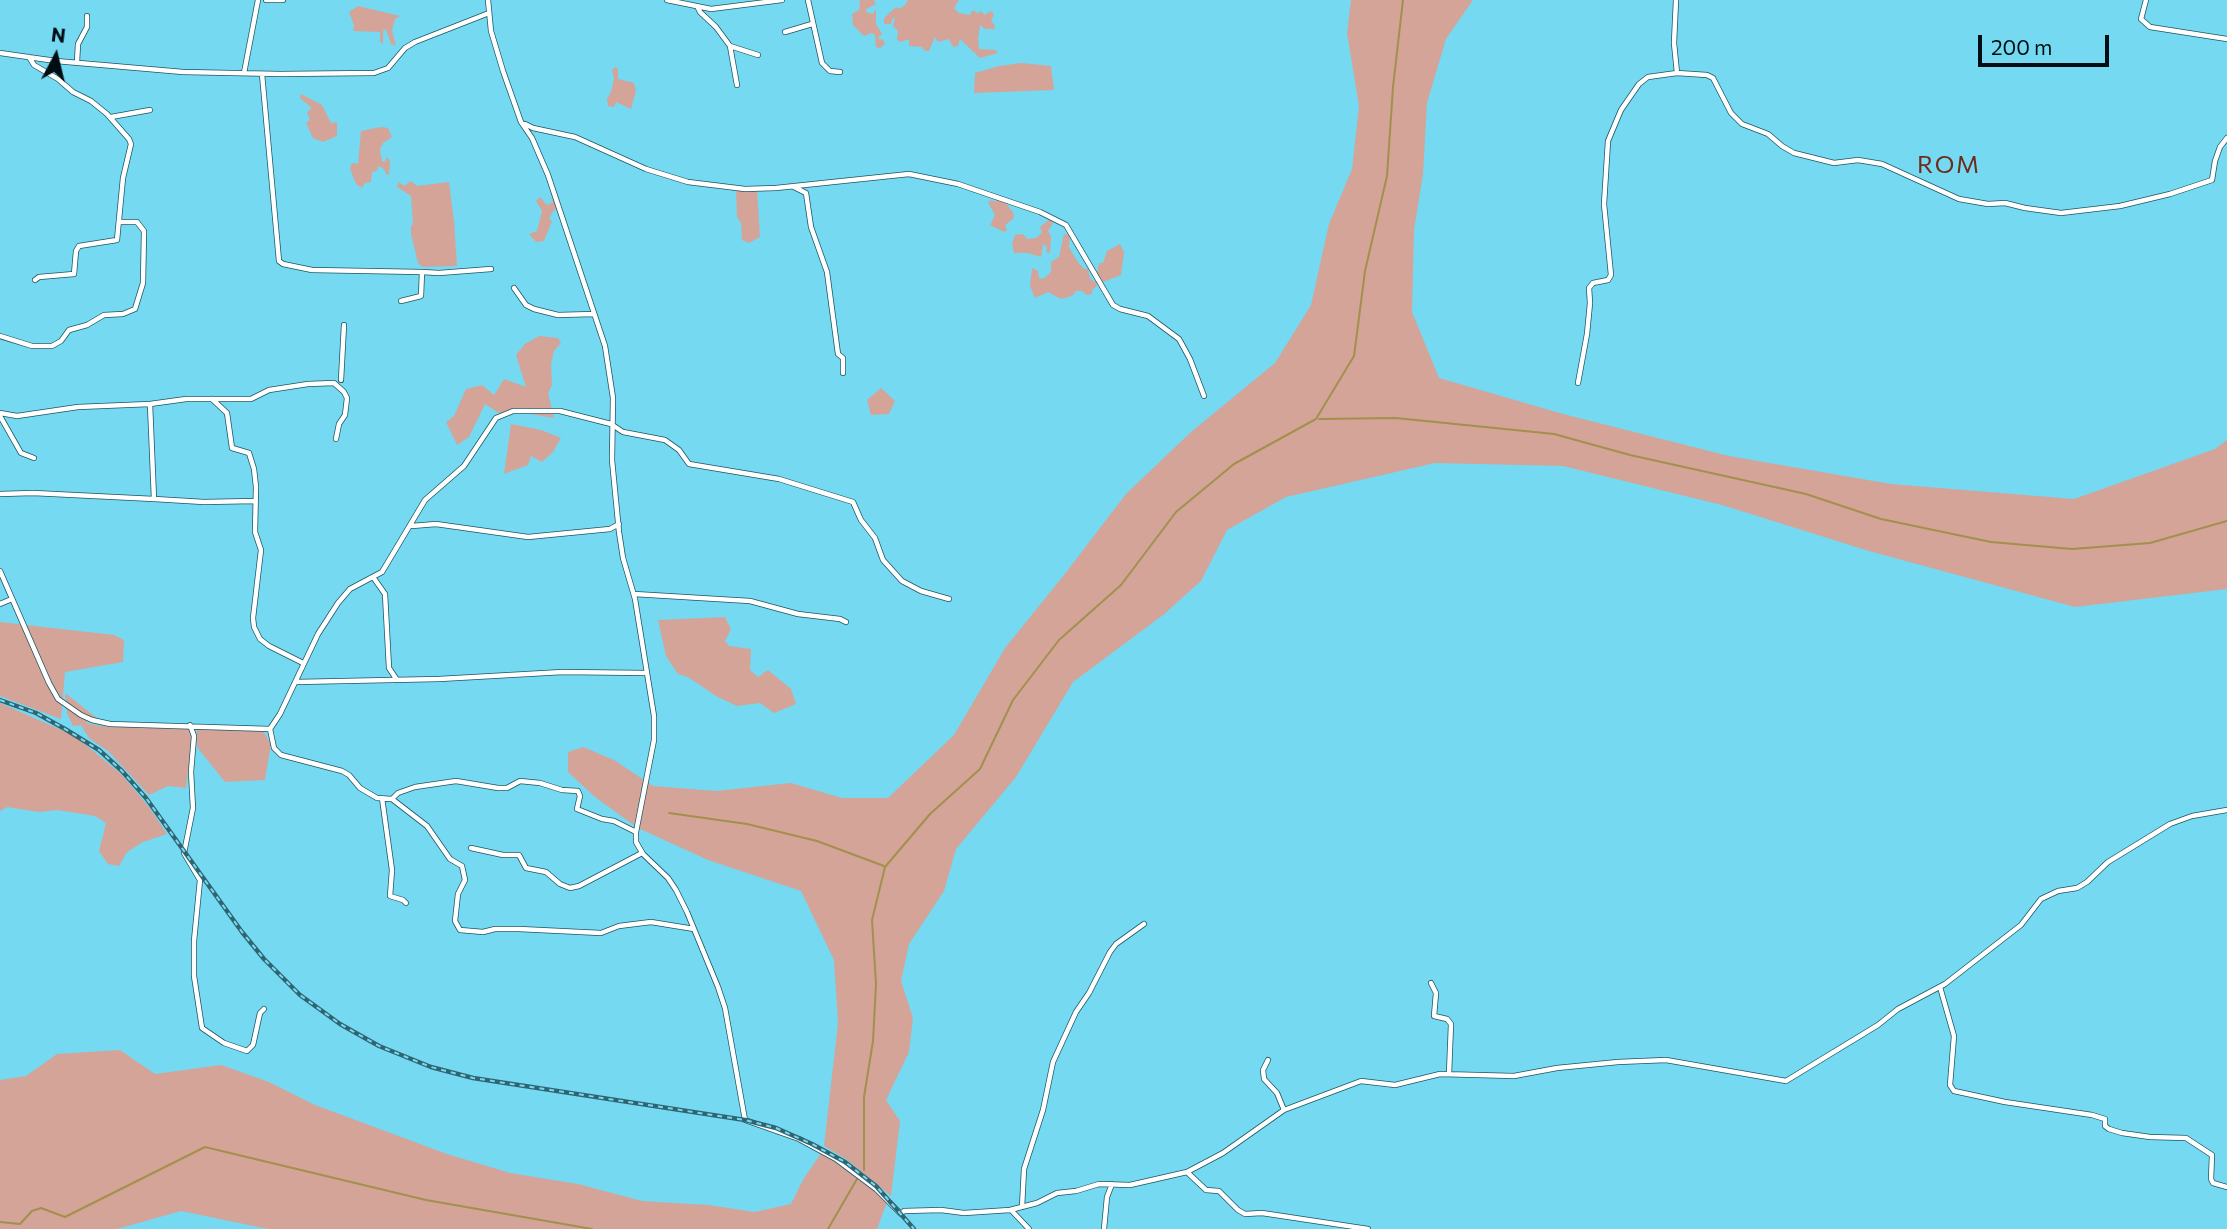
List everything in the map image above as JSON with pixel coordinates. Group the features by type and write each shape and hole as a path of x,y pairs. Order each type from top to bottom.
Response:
{"street":[{"path":"244,73 258,0"},
{"path":"266,0 283,0"},
{"path":"488,0 495,48 521,122 532,138 548,175 605,346 612,390 614,495 623,558 634,594 654,716 654,740 636,842 642,853 668,878 685,905 722,999 739,1096 747,1121 799,1139 836,1158 876,1189 901,1214 904,1211 941,1210 964,1213 1010,1210 1056,1193 1099,1184 1130,1185 1187,1172 1223,1153 1284,1110 1362,1081 1395,1085 1450,1074 1514,1076 1557,1068 1666,1060 1786,1081 1878,1025 1898,1009 1940,987 2021,925 2041,899 2058,891 2077,888 2108,862 2171,824 2192,816 2227,810"},
{"path":"667,0 698,8 718,9 782,0"},
{"path":"808,0 822,63 830,71 841,72"},
{"path":"1676,0 1674,43 1677,74"},
{"path":"2147,0 2141,19 2150,27 2227,39"},
{"path":"698,8 730,46 737,85"},
{"path":"0,53 183,72 374,73 388,68 410,44 489,13"},
{"path":"77,62 79,41 87,27 87,16"},
{"path":"785,32 812,24"},
{"path":"730,46 758,55"},
{"path":"28,57 34,65 94,103 130,142 123,178 117,240 78,247 74,274 39,277 35,280"},
{"path":"1578,383 1587,334 1589,288 1593,283 1608,280 1611,275 1604,201 1606,160 1613,126 1639,84 1654,75 1702,73 1713,78 1731,113 1742,124 1768,134 1794,153 1834,163 1858,160 1882,164 1933,189 1975,203 2005,203 2064,213 2120,206 2212,180 2220,146 2227,138"},
{"path":"262,74 279,261 312,270 439,273 491,269"},
{"path":"110,118 150,110"},
{"path":"521,122 533,128 575,136 646,169 688,183 745,189 793,187 901,174 918,175 1004,199 1057,219 1070,232 1113,305 1148,316 1180,339 1204,397"},
{"path":"793,187 806,193 811,225 827,272 838,354 843,358 843,373"},
{"path":"0,336 32,346 52,346 61,341 69,330 87,325 104,315 123,314 135,309 143,284 144,231 137,222 119,222"},
{"path":"401,301 420,297 422,272"},
{"path":"514,288 526,305 534,309 558,314 594,314"},
{"path":"341,380 344,325"},
{"path":"0,414 17,416 91,406 150,404 184,399 251,399 269,390 309,384 337,384 347,398 345,415 339,424 336,439"},
{"path":"210,398 227,413 232,448 250,454 256,478 255,536 261,550 253,623 260,639 303,663"},
{"path":"150,404 154,499"},
{"path":"694,929 651,922 619,926 601,933 523,929 483,932 460,930 455,921 458,894 465,880 461,865 450,859 427,825 392,799 367,792 342,771 281,755 275,748 270,729 280,714 318,634 342,597 358,584 382,572 425,500 464,466 498,416 525,410 560,411 611,424 623,432 666,440 679,450 689,464 779,479 854,503 861,520 875,538 883,561 897,575 921,591 949,599"},
{"path":"0,414 21,453 34,458"},
{"path":"0,494 33,493 204,502 255,501"},
{"path":"411,526 436,524 528,537 610,529 619,524"},
{"path":"0,573 49,683 58,699 66,706 92,720 104,723 270,729"},
{"path":"373,577 385,594 389,668 397,680"},
{"path":"634,594 740,600 846,622"},
{"path":"0,604 12,599"},
{"path":"296,682 563,672 646,673"},
{"path":"190,725 194,736 191,772 193,808 184,853 200,880 194,941 194,980 202,1028 223,1043 247,1051 253,1045 260,1013 264,1009"},
{"path":"392,799 398,793 415,787 456,781 498,789 507,788 520,781 540,783 562,790 578,791 580,796 577,809 636,832"},
{"path":"382,798 392,870 390,896 406,903"},
{"path":"471,848 503,855 516,854 523,859 526,868 546,872 559,884 570,888 579,886 642,853"},
{"path":"1022,1207 1024,1169 1043,1110 1053,1062 1076,1012 1089,993 1110,951 1144,924"},
{"path":"1431,983 1436,993 1434,1016 1447,1019 1451,1024 1450,1074"},
{"path":"1940,987 1954,1035 1950,1085 1954,1091 2092,1115 2105,1119 2105,1126 2122,1133 2186,1138 2212,1156 2211,1179 2227,1187"},
{"path":"1268,1060 1263,1070 1265,1079 1277,1093 1284,1110"},
{"path":"1187,1172 1206,1190 1219,1191 1245,1214 1262,1213 1368,1229"},
{"path":"1104,1229 1107,1197 1112,1184"},
{"path":"1010,1210 1029,1229"}],"shaded area":[{"path":"860,0 874,0 876,4 866,9 866,12 873,14 876,8 876,24 882,34 878,38 883,39 885,44 880,48 876,47 875,35 871,33 864,36 853,25 852,14 859,10"},
{"path":"908,0 959,0 954,8 959,13 970,15 972,11 978,14 980,11 985,15 990,11 994,14 991,22 995,25 994,29 985,29 980,25 979,49 995,50 998,53 980,58 960,39 958,46 953,47 949,39 938,42 935,37 929,51 922,47 909,46 909,39 901,42 897,40 898,31 893,26 895,18 891,24 884,24 884,18 896,7 899,9 905,5"},
{"path":"1351,0 1473,0 1446,39 1427,103 1423,174 1414,230 1412,312 1439,378 1563,414 1729,456 1891,484 2074,499 2215,449 2227,440 2227,589 2075,607 1869,551 1722,505 1563,466 1435,463 1286,497 1227,530 1201,581 1163,615 1073,682 1016,777 956,849 944,891 909,944 901,981 913,1018 909,1052 886,1100 900,1121 891,1196 846,1159 824,1146 838,1023 834,960 801,891 708,860 638,828 595,797 568,772 568,752 583,747 614,760 653,786 716,791 791,783 842,798 888,798 954,735 1005,648 1126,494 1191,432 1275,363 1311,305 1329,224 1352,169 1359,106 1347,33"},
{"path":"358,6 400,16 395,19 392,30 396,46 391,44 386,29 383,31 383,44 380,42 380,32 353,31 354,25 349,12"},
{"path":"1021,63 1051,66 1054,90 974,93 975,73"},
{"path":"615,67 618,69 618,79 634,83 636,91 631,109 616,102 614,107 608,106 607,99 614,78 612,70"},
{"path":"301,94 322,105 331,123 337,122 337,136 323,142 313,138 306,123 310,120 307,112 312,108 300,98"},
{"path":"388,128 392,137 383,143 380,149 382,161 385,162 387,157 390,161 389,174 378,166 377,171 372,172 371,182 365,183 362,188 356,184 350,169 352,163 358,164 361,131"},
{"path":"411,181 417,186 449,182 457,266 423,267 418,263 411,234 411,196 397,187 399,182 404,186"},
{"path":"757,189 760,237 749,243 742,240 741,223 737,217 736,191"},
{"path":"555,194 560,207 553,211 549,219 552,221 544,241 536,242 529,234 537,231 542,211 536,201 540,197 547,205 553,202 551,195"},
{"path":"997,199 1006,203 1014,214 1013,219 1005,225 1007,230 1004,232 990,225 995,215 988,202 995,202"},
{"path":"1050,219 1053,223 1048,231 1051,236 1050,253 1046,252 1047,247 1043,244 1041,257 1014,253 1012,243 1015,235 1023,234 1027,239 1036,238 1042,232 1040,227"},
{"path":"1064,234 1070,235 1069,247 1077,261 1084,269 1088,269 1090,279 1096,282 1097,286 1092,290 1092,294 1087,295 1076,291 1072,296 1061,299 1048,292 1035,298 1030,286 1032,268 1038,271 1039,278 1043,279 1049,274 1051,262 1059,257"},
{"path":"1120,244 1124,252 1121,275 1103,282 1097,273 1099,263 1103,263 1107,251"},
{"path":"539,336 558,338 561,343 554,351 551,364 552,385 548,393 554,418 519,412 502,415 485,404 469,437 457,445 446,422 454,416 466,389 482,385 494,395 504,379 526,387 516,355 525,344"},
{"path":"881,388 895,401 889,414 871,415 867,400"},
{"path":"511,424 541,430 561,438 553,452 542,462 531,456 528,465 504,474"},
{"path":"725,617 731,629 725,641 729,646 751,649 750,670 758,677 768,670 791,689 796,704 774,713 760,703 737,706 688,677 678,674 666,656 658,620"},
{"path":"0,622 114,635 124,640 123,662 65,672 61,719 0,696"},
{"path":"65,693 97,718 85,723 107,727 187,725 192,736 186,788 168,786 149,795 108,751 89,738 81,725 73,726 67,713"},
{"path":"0,703 75,736 121,774 149,807 167,834 143,842 127,852 119,866 108,864 99,851 106,823 95,816 57,810 38,812 7,807 0,811"},
{"path":"197,729 263,731 271,744 265,780 225,782 197,747"},
{"path":"120,1050 155,1074 221,1065 269,1082 315,1105 447,1154 510,1173 578,1184 642,1201 708,1205 755,1212 791,1204 804,1178 822,1152 842,1164 887,1202 877,1229 268,1229 181,1211 117,1229 0,1229 0,1080 26,1076 57,1054"}],"waterway":[{"path":"864,1170 864,1097 873,1041 876,984 872,920 885,867 930,814 980,769 1013,700 1059,640 1121,585 1176,512 1234,464 1316,419 1354,356 1365,271 1387,176 1403,0"},
{"path":"1319,419 1396,418 1554,434 1630,455 1806,494 1881,519 1991,542 2072,549 2150,543 2227,521"},
{"path":"669,813 747,824 817,841 884,866"},
{"path":"0,1222 20,1224 32,1211 41,1208 65,1217 205,1147 426,1200 592,1229"},
{"path":"828,1229 857,1179"}],"railway":[{"path":"0,700 36,713 65,729 99,750 122,771 146,798 264,959 300,995 340,1024 379,1046 431,1067 473,1078 745,1120 776,1128 845,1162 876,1186 914,1229"}],"district":[{"name":"ROM","path":"1949,165"}]}
